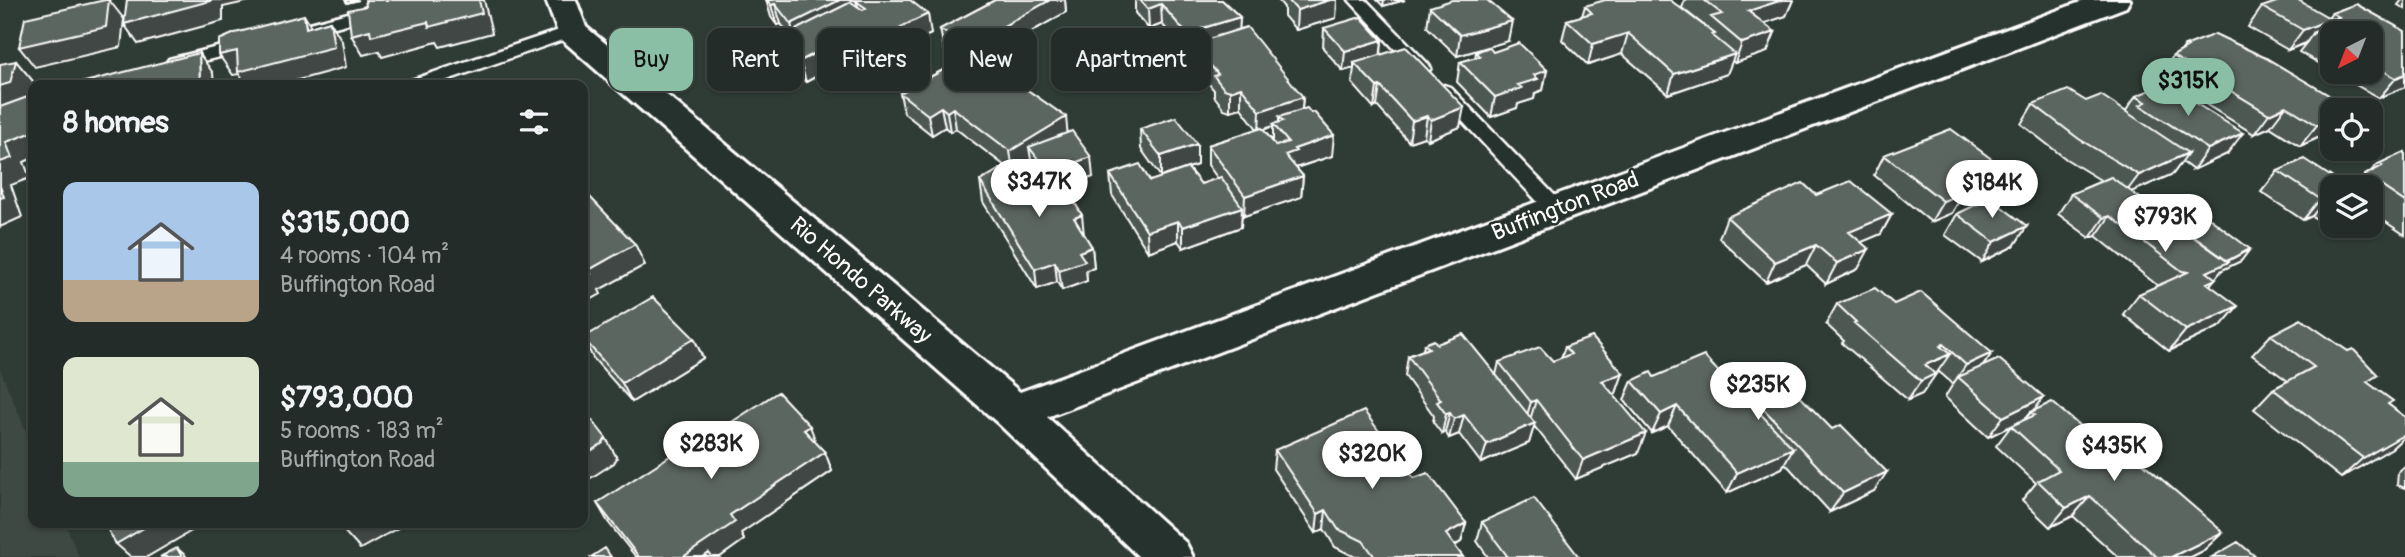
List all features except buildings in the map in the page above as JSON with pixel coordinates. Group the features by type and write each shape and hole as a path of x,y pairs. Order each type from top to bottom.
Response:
{"street":[{"name":"Buffington Road","path":"1014,411 2115,0"},
{"name":"Rio Hondo Parkway","path":"566,16 1014,411 1170,557"}],"lane":[{"path":"286,34 418,0"},
{"path":"1357,0 1556,209"},
{"path":"424,80 566,16"},
{"path":"154,69 260,41"}],"shaded area":[{"path":"0,369 28,436 28,528 67,528 79,557 0,557"}]}
